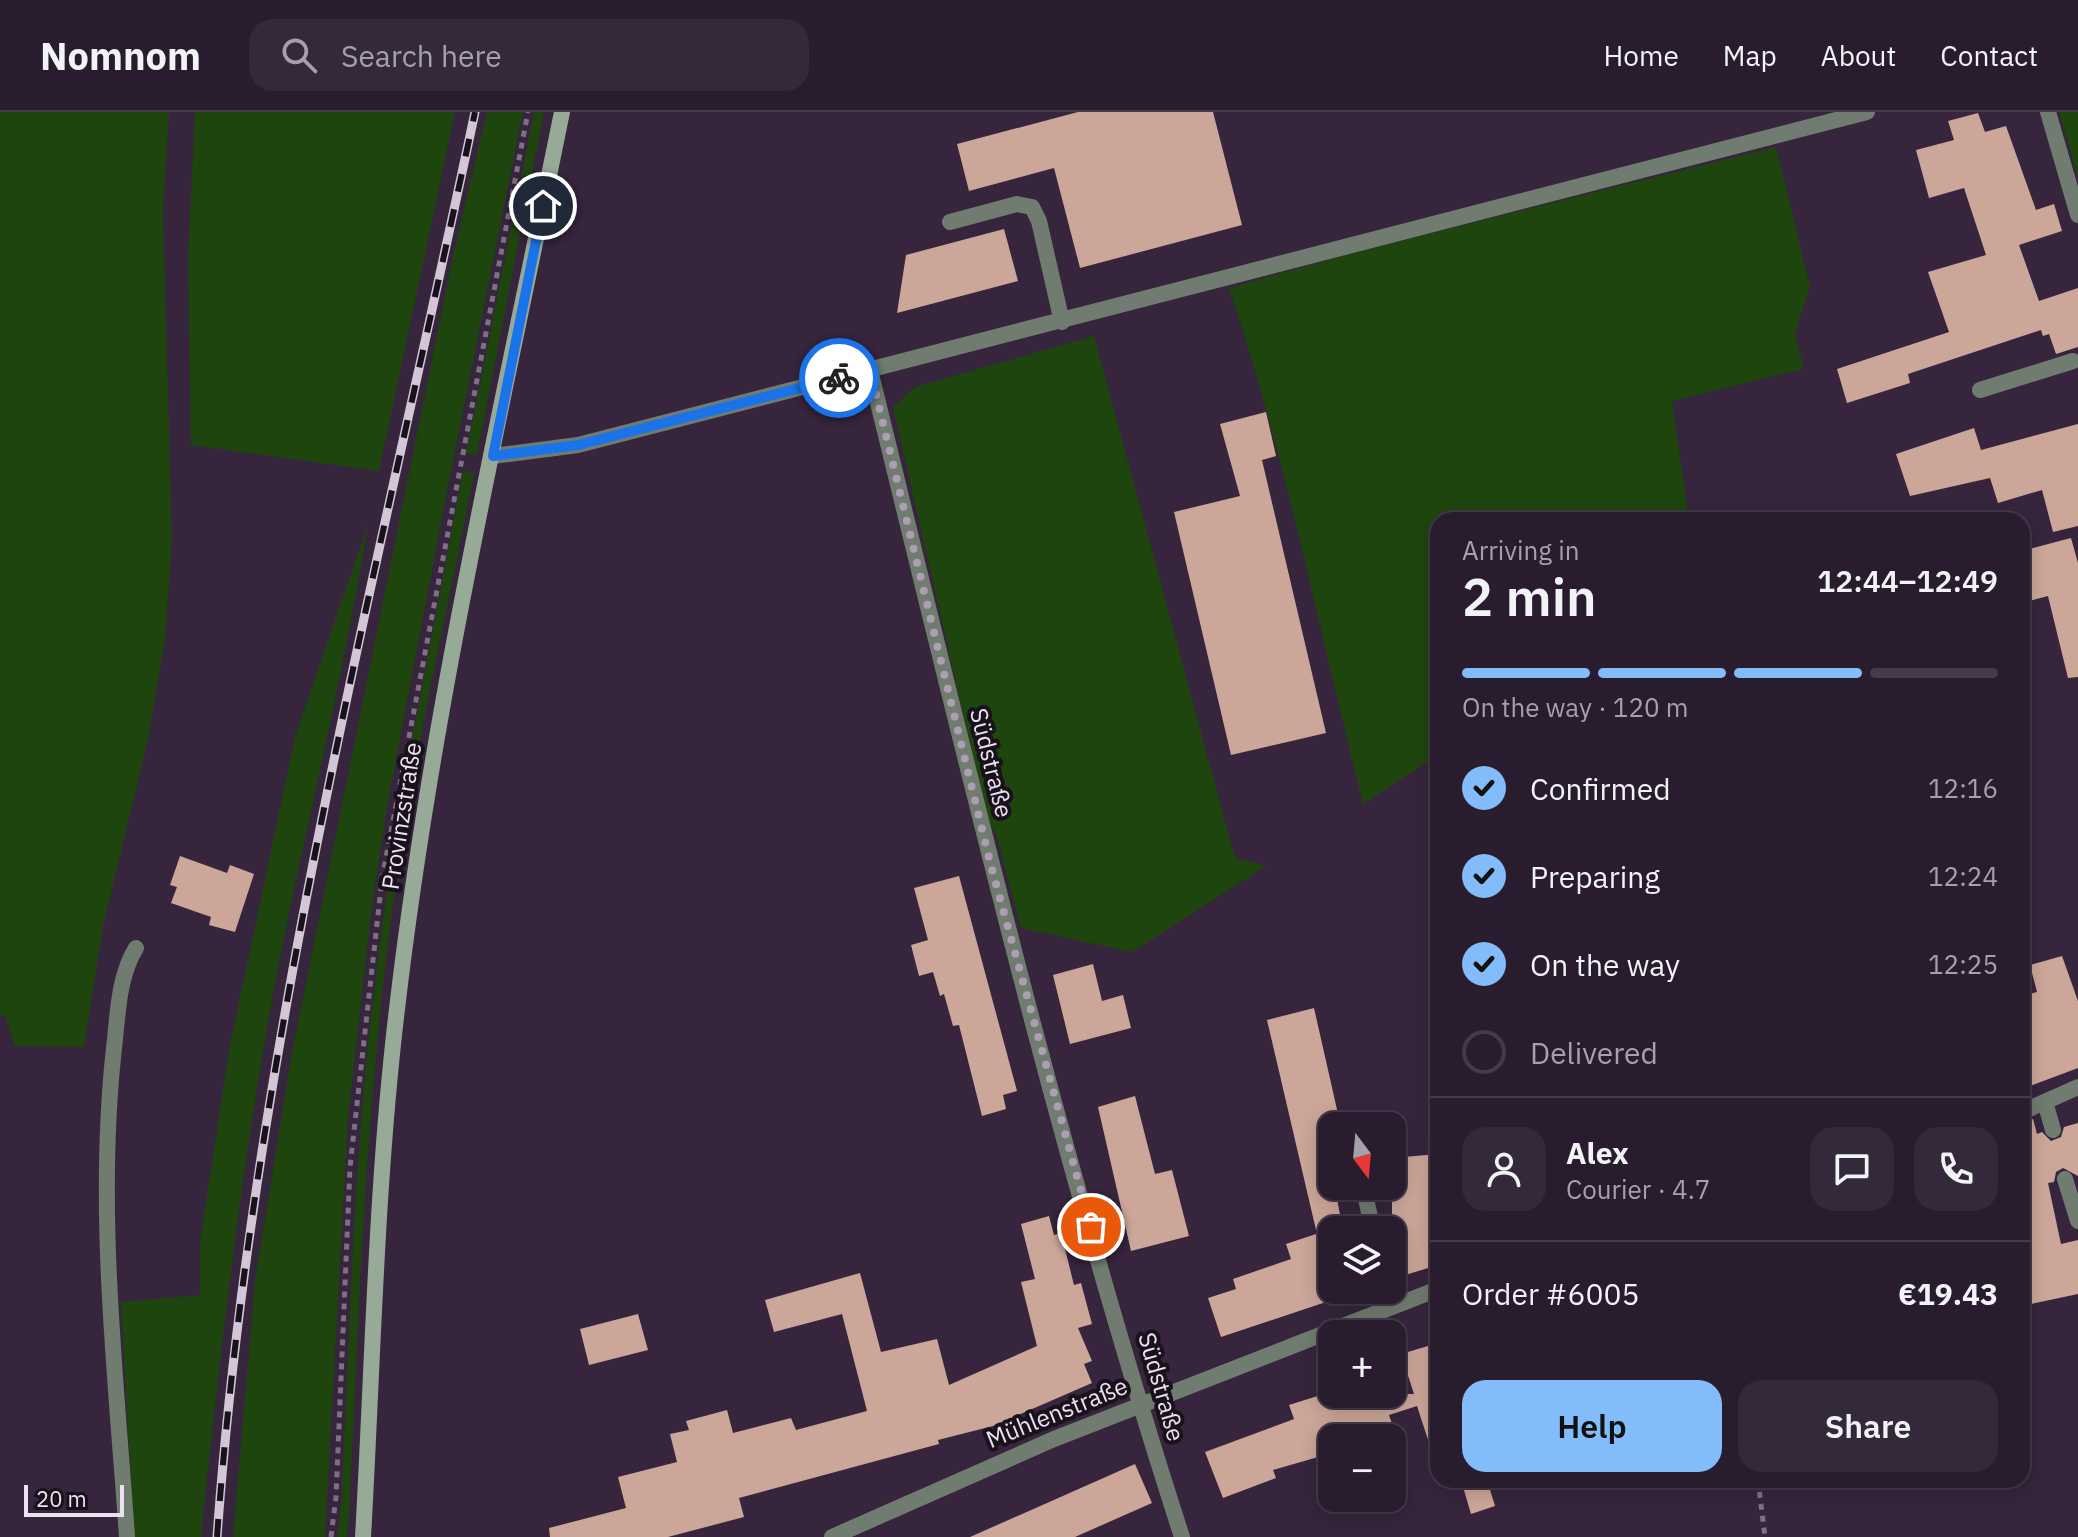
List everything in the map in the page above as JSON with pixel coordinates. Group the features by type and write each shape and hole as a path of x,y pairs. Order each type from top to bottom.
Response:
{"main road":[{"name":"Provinzstraße","path":"363,1537 383,1174 397,1009 440,727 562,112"}],"street":[{"path":"493,456 578,445 1867,112"},
{"path":"2048,112 2078,215"},
{"path":"950,222 1017,204 1032,207 1039,221 1062,322"},
{"path":"1980,390 2073,361"},
{"name":"Südstraße","path":"870,370 991,866 1139,1404 1182,1537"},
{"path":"127,1537 109,1271 106,1160 119,1002 126,965 136,948"},
{"path":"2030,1109 2078,1087"},
{"path":"2045,1102 2053,1130"},
{"path":"2065,1179 2078,1221"},
{"name":"Mühlenstraße","path":"1406,1295 1430,1290"},
{"name":"Mühlenstraße","path":"832,1537 1377,1304"}],"path":[{"path":"1759,1488 1765,1537"}],"green space":[{"path":"0,112 169,112 163,212 172,541 165,638 148,740 103,926 84,1047 15,1046 5,1016 0,1016"},
{"path":"195,112 455,112 379,471 191,445 188,258"},
{"path":"487,112 523,112 386,812 371,914 348,1117 325,1537 233,1537 255,1281 292,1052 453,256"},
{"path":"534,112 544,112 477,455 466,454"},
{"path":"2059,112 2078,112 2078,177"},
{"path":"1776,147 1810,287 1795,333 1804,369 1672,401 1688,512 1430,512 1430,760 1363,804 1285,480 1229,288 1368,249"},
{"path":"1094,336 1235,858 1266,866 1132,952 1021,928 996,834 988,822 893,407 915,387"},
{"path":"463,471 474,473 409,802 383,989 364,1217 349,1523 346,1537 337,1537 357,1183 374,991 403,795"},
{"path":"368,524 258,1081 230,1276 201,1537 134,1537 121,1302 200,1295 200,1242 229,1050 295,737"}],"building":[{"path":"1078,112 1213,112 1242,225 1080,268 1054,168 969,191 957,144"},
{"path":"1978,113 1985,132 2006,126 2036,210 2054,204 2062,231 2019,245 2039,301 2078,288 2078,347 2056,354 2049,334 2043,336 2041,330 1908,374 1910,383 1847,403 1837,369 1949,332 1928,272 1986,255 1964,188 1929,198 1916,150 1954,140 1948,121"},
{"path":"1004,229 1018,281 897,313 906,255"},
{"path":"1266,412 1276,456 1262,460 1326,733 1231,755 1174,512 1240,496 1220,424"},
{"path":"2078,424 2078,526 2053,532 2042,490 1998,503 1990,478 1910,496 1896,454 1974,428 1981,450"},
{"path":"2071,538 2078,563 2078,677 2068,678 2048,596 2030,601 2030,549"},
{"path":"180,856 227,873 230,865 254,874 235,932 209,925 211,917 171,903 177,887 170,885"},
{"path":"959,876 1017,1091 1003,1095 1006,1109 982,1116 959,1025 953,1026 944,994 940,996 933,972 919,976 911,945 928,940 914,888"},
{"path":"2062,956 2078,1001 2078,1068 2030,1086 2030,994 2037,992 2030,965"},
{"path":"1093,964 1102,1001 1123,995 1131,1028 1070,1044 1053,975"},
{"path":"1314,1008 1338,1112 1318,1112 1318,1200 1337,1200 1340,1216 1318,1216 1318,1230 1316,1230 1267,1020"},
{"path":"1135,1096 1155,1174 1172,1170 1189,1236 1131,1251 1098,1107"},
{"path":"2033,1119 2037,1134 2042,1132 2051,1141 2061,1137 2064,1127 2078,1123 2078,1176 2063,1168 2056,1172 2054,1182 2048,1183 2061,1244 2078,1240 2078,1294 2030,1304 2030,1120"},
{"path":"1430,1155 1430,1267 1406,1275 1406,1216 1392,1216 1392,1200 1406,1200 1406,1157"},
{"path":"1049,1216 1054,1235 1061,1233 1074,1285 1081,1283 1092,1324 1078,1328 1092,1361 1084,1364 1092,1383 993,1426 938,1440 939,1444 739,1498 744,1517 668,1537 550,1537 549,1528 626,1508 618,1477 677,1462 670,1434 689,1430 686,1421 727,1410 733,1433 791,1418 796,1430 867,1411 842,1314 774,1332 765,1300 860,1273 881,1352 937,1339 949,1385 1037,1346 1021,1282 1035,1279 1021,1224"},
{"path":"1318,1233 1320,1304 1221,1337 1208,1298 1236,1289 1233,1279 1291,1259 1286,1244"},
{"path":"638,1314 648,1350 589,1365 580,1329"},
{"path":"1430,1345 1430,1446 1417,1406 1389,1415 1392,1424 1318,1424 1318,1457 1273,1470 1276,1478 1223,1498 1205,1452 1294,1419 1289,1405 1318,1396 1318,1408 1406,1408 1406,1394 1414,1394 1406,1369 1406,1353"},
{"path":"1135,1464 1152,1503 1075,1537 970,1537"},
{"path":"1463,1488 1489,1488 1495,1506 1471,1514"}],"railway":[{"path":"217,1537 234,1356 258,1177 288,998 359,643 475,112"}],"way so far":[{"path":"839,378 870,370 991,866 1091,1227"}],"route":[{"path":"543,206 493,456 578,445 839,378"}]}
